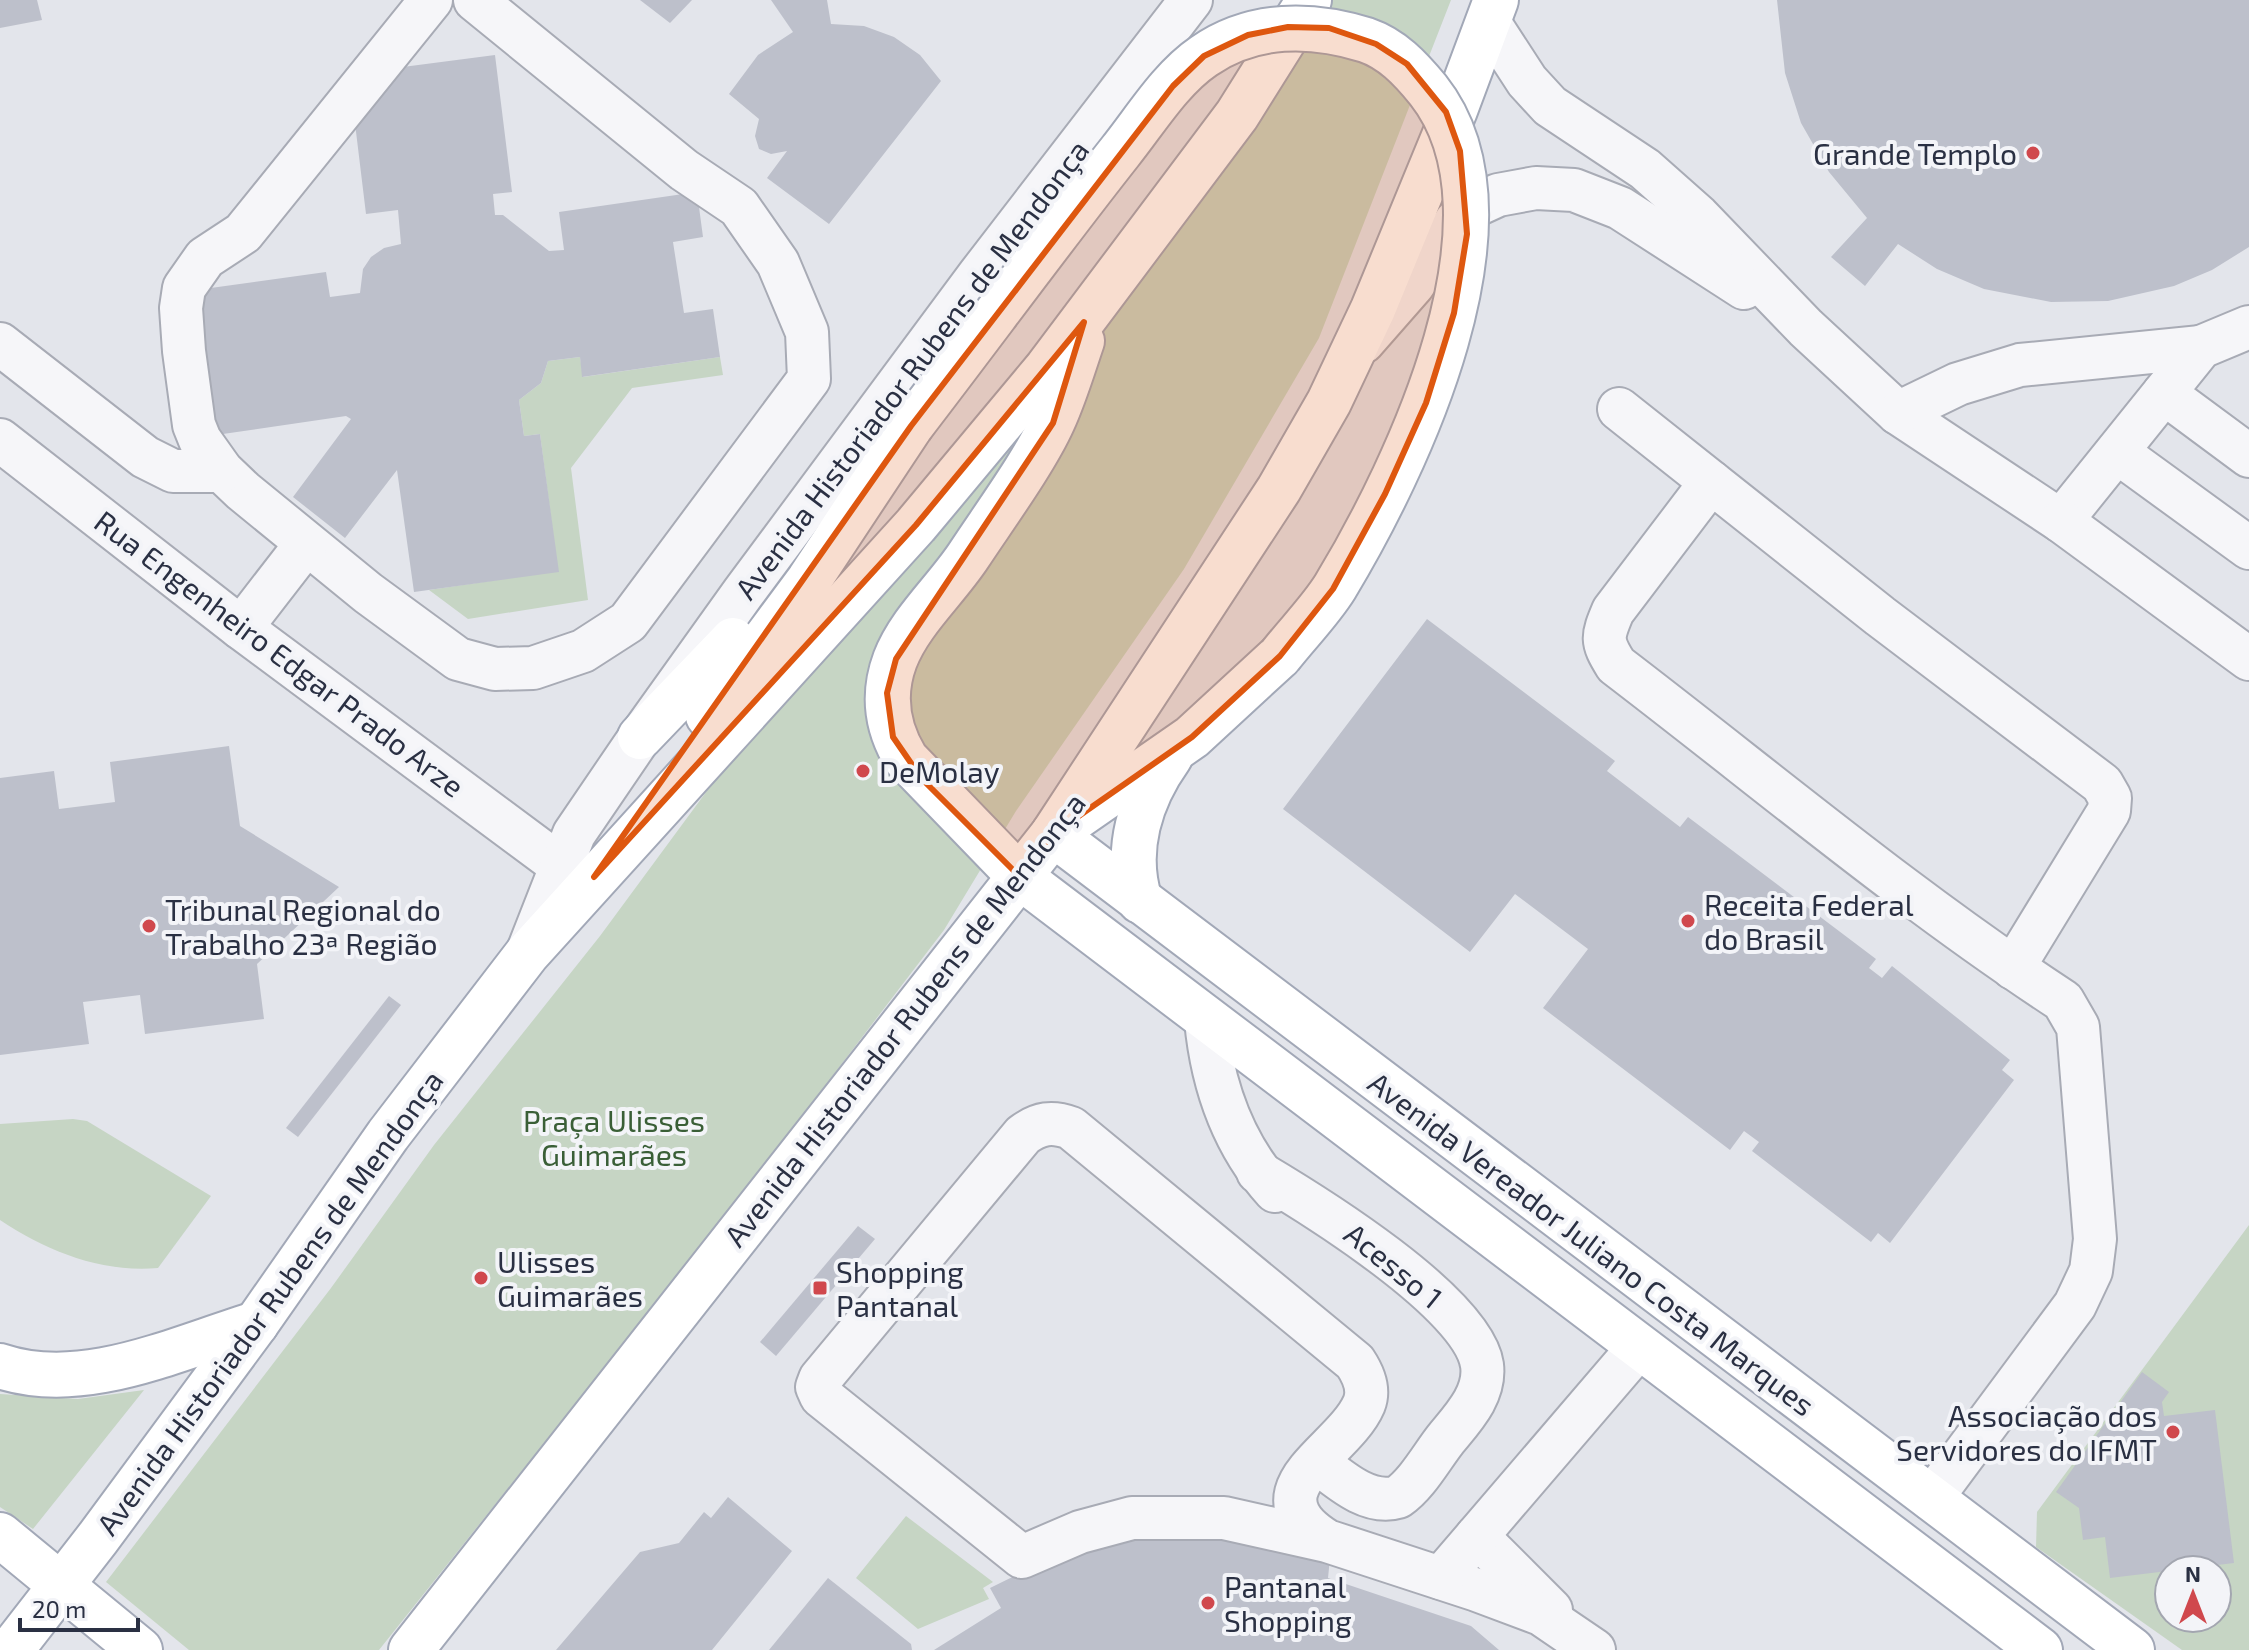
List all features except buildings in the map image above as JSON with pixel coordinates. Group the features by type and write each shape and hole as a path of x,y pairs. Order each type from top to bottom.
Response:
{"main road":[{"name":"Avenida Historiador Rubens de Mendonça","path":"11,1650 256,1324 388,1135 527,954 577,871 916,525 1047,368 1237,115 1281,20 1309,0"},
{"name":"Avenida Historiador Rubens de Mendonça","path":"411,1650 1053,834 1279,489 1350,358 1450,123 1492,11"},
{"path":"640,737 708,669 911,426 1097,181 1173,86 1204,56 1248,35 1288,27 1329,28 1376,44 1407,64 1446,112 1460,151 1467,234 1454,313 1426,403 1385,494 1333,589 1280,656 1177,748 1053,834"},
{"name":"Avenida Vereador Juliano Costa Marques","path":"1097,301 1053,423 968,557 913,630 896,659 887,693 893,737 906,759 1020,877 2040,1650"},
{"path":"577,871 809,580 911,426"},
{"path":"1140,901 1133,877 1133,849 1140,816 1157,775 1177,748"},
{"name":"Avenida Vereador Juliano Costa Marques","path":"1053,834 2132,1650"},
{"path":"0,1366 55,1376 86,1374 256,1324"},
{"path":"0,1535 140,1650"}],"street":[{"path":"431,0 243,233 205,258 184,288 181,308 184,351 194,425 222,471 306,544 458,659 495,669 533,668 583,651 628,622 809,379 807,332 778,263 739,207 684,170 475,0"},
{"name":"Avenida Historiador Rubens de Mendonça","path":"577,871 574,834 640,737 979,275 1191,0"},
{"path":"1492,11 1512,60 1550,106 1645,169 1698,216 1806,328 1898,413 2061,521 2249,659"},
{"path":"1350,358 1413,285 1456,221 1490,197 1536,188 1574,190 1620,208 1806,328"},
{"path":"1898,413 1958,384 2020,365 2232,342"},
{"path":"2061,521 2164,393 2232,342"},
{"path":"0,344 145,457 173,471 222,471"},
{"path":"2164,393 2249,456"},
{"path":"1619,409 2051,748 2102,784 2110,798 2109,811 2013,968"},
{"name":"Rua Engenheiro Edgar Prado Arze","path":"0,440 241,628 577,871"},
{"path":"2117,452 2249,548"},
{"path":"1711,482 1613,611 1604,633 1604,646 1616,665 1760,775 1833,836 2063,1001 2078,1027 2095,1239 2091,1271 2075,1305 1931,1499"},
{"path":"241,628 306,544"},
{"name":"Acesso 1","path":"1206,1020 1209,1055 1233,1132 1258,1172 1317,1239 1463,1360 1477,1393 1471,1408 1406,1490 1390,1499 1371,1497 1317,1462"},
{"path":"1327,1541 1312,1532 1295,1508 1298,1485 1364,1404 1364,1377 1355,1362 1071,1128 1060,1124 1036,1125 1023,1135 820,1379 817,1387 821,1396 1022,1557 1080,1532 1132,1518 1224,1518 1327,1541 1441,1578 1541,1614 1588,1646"},
{"path":"1441,1578 1639,1347"},
{"path":"1477,1536 1588,1646"}],"highlighted area":[{"path":"1288,27 1329,28 1376,44 1407,64 1446,112 1460,151 1467,234 1454,313 1426,403 1385,494 1333,589 1280,656 1192,737 1053,834 1020,877 922,779 893,737 887,693 896,659 1053,423 1084,322 916,525 594,877 911,426 1173,86 1204,56 1248,35"}],"green space":[{"name":"Praça Ulisses Guimarães","path":"1324,0 1451,0 1319,338 1184,569 1016,811 944,930 727,1214 379,1650 189,1650 106,1582 331,1288 434,1145 600,936 712,784 972,488"},
{"path":"580,357 583,377 720,357 723,375 632,388 571,468 588,600 468,619 429,590 558,571 540,434 524,436 519,400 541,383 548,361"},
{"path":"73,1119 87,1121 211,1196 158,1268 115,1267 75,1258 36,1241 0,1220 0,1124"},
{"name":"Associação dos Servidores do IFMT","path":"2249,1225 2249,1650 2182,1650 2159,1634 2233,1634 2233,1554 2153,1554 2153,1630 2036,1547 2037,1512"},
{"path":"144,1390 33,1529 0,1507 0,1394 78,1399"},
{"path":"906,1516 993,1582 983,1588 989,1599 918,1629 856,1578"}],"place":[{"name":"Grande Templo","path":"2033,153"},
{"name":"DeMolay","path":"863,771"},
{"name":"Receita Federal do Brasil","path":"1688,921"},
{"name":"Tribunal Regional do Trabalho 23ª Região","path":"149,926"},
{"name":"Ulisses Guimarães","path":"481,1278"},
{"name":"Shopping Pantanal","path":"820,1288"},
{"name":"Associação dos Servidores do IFMT","path":"2173,1432"},
{"name":"Pantanal Shopping","path":"1208,1603"}]}
